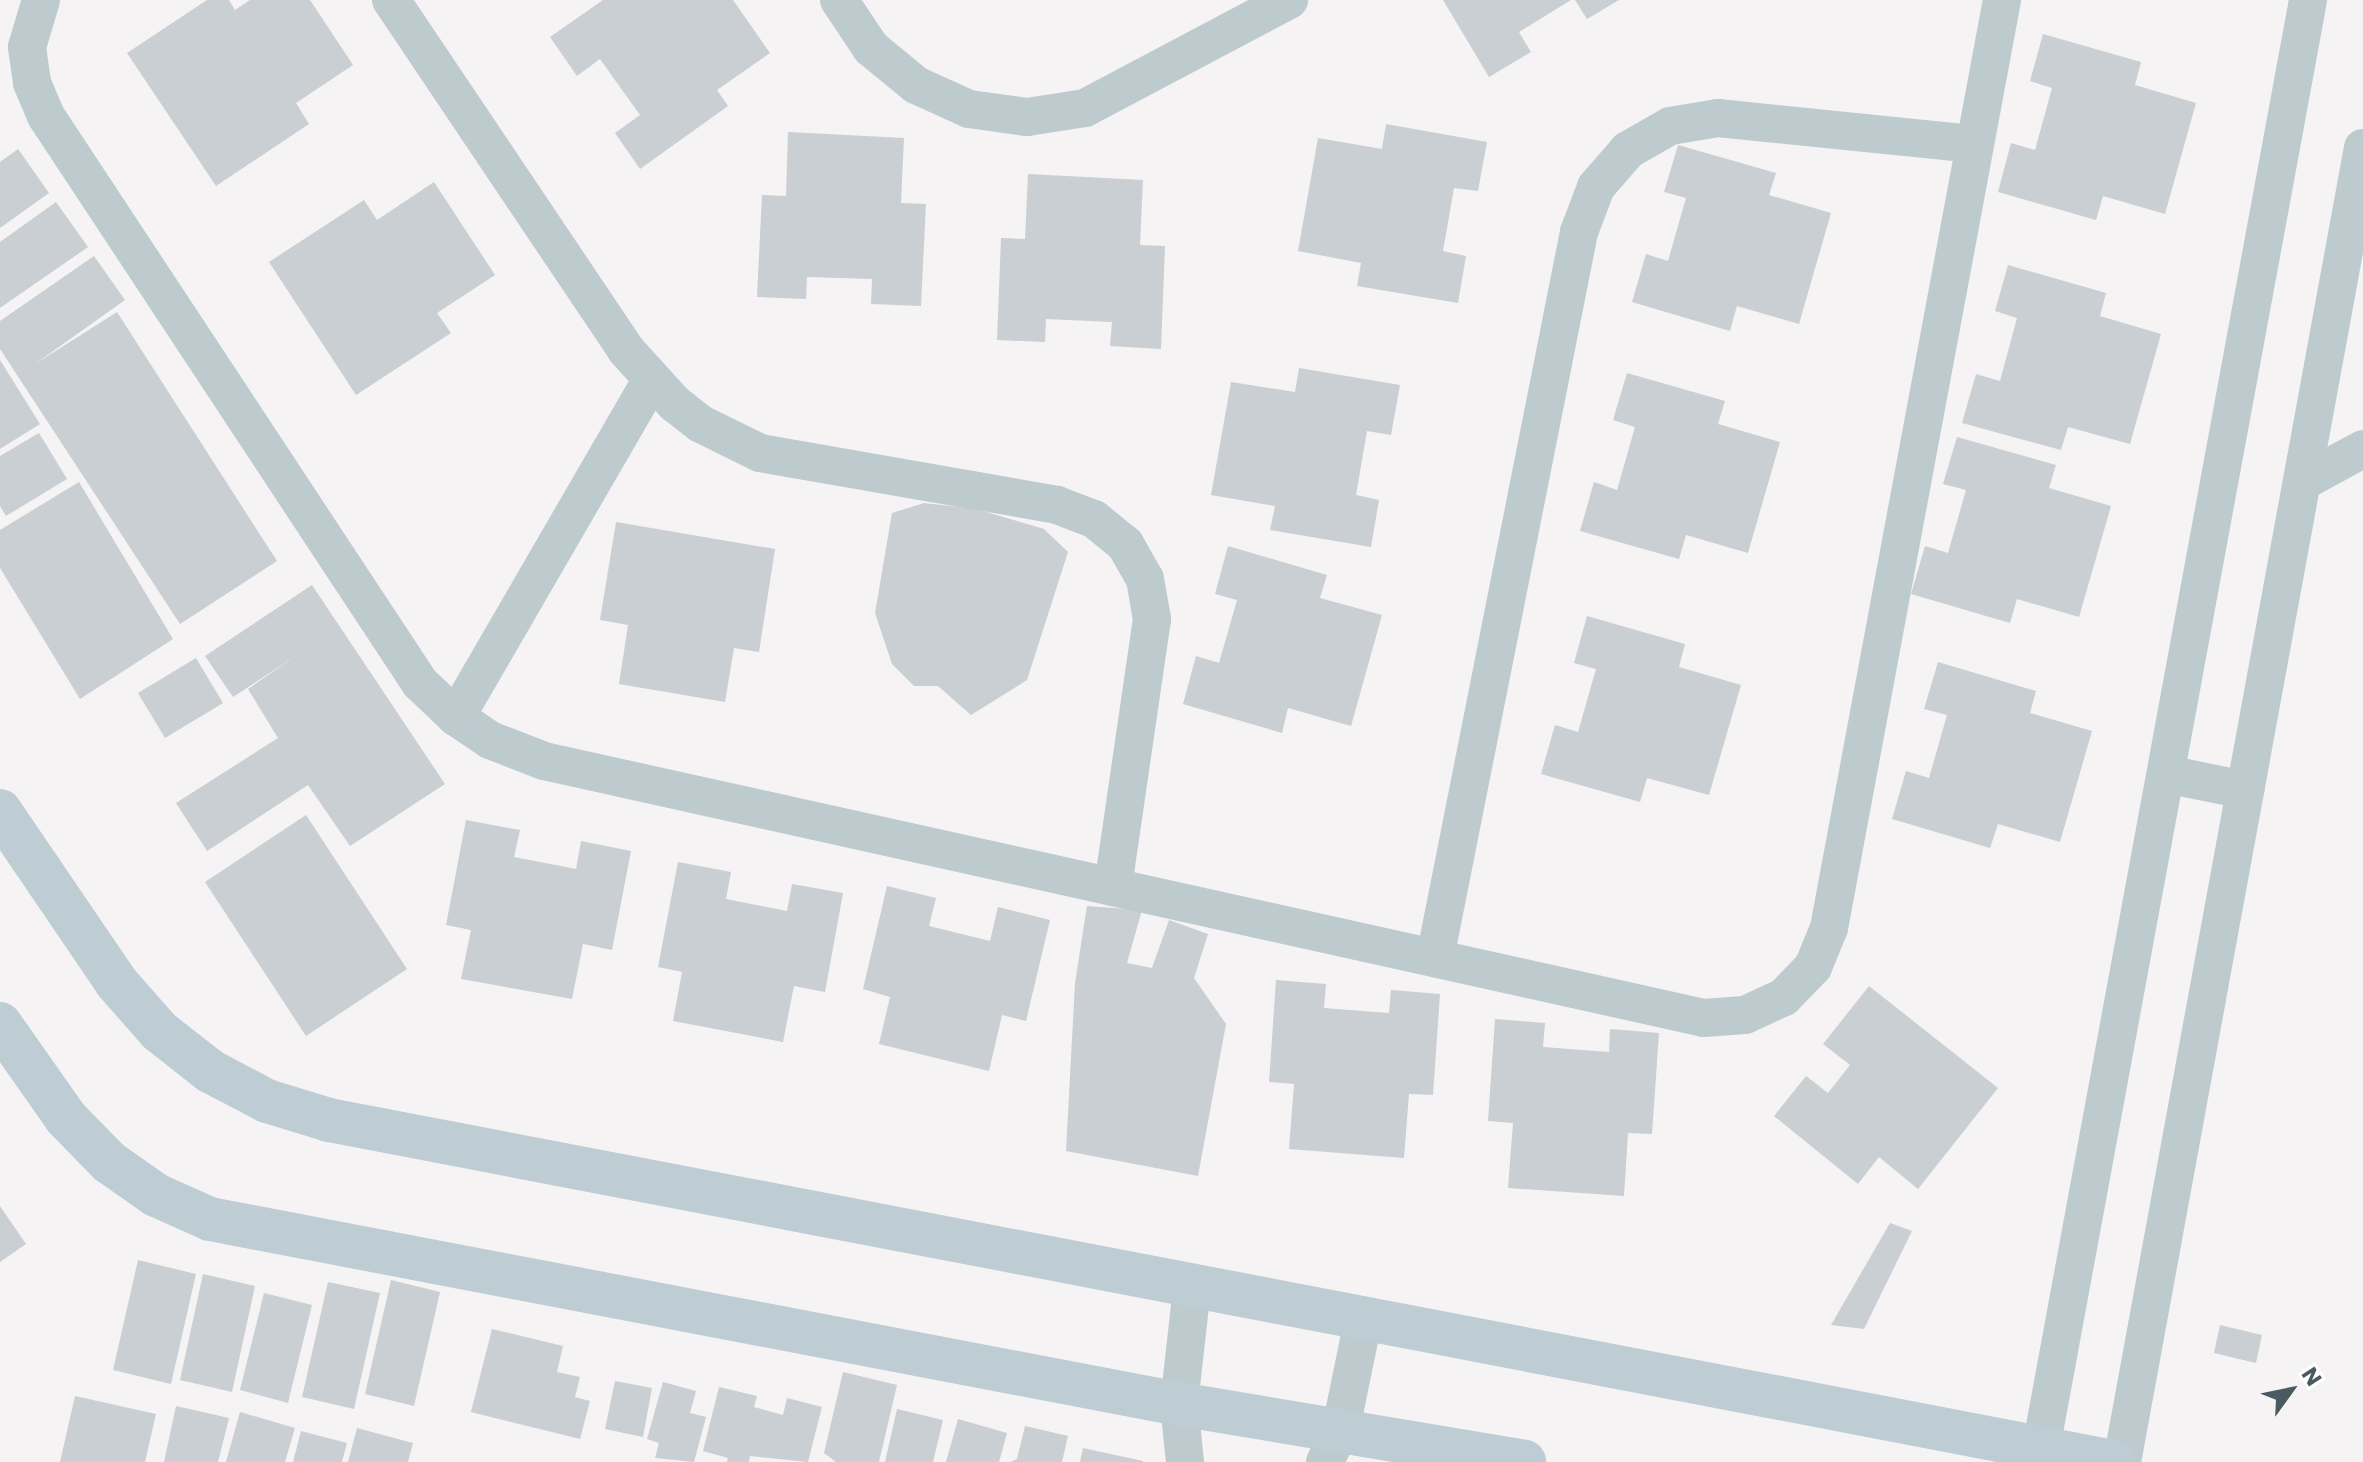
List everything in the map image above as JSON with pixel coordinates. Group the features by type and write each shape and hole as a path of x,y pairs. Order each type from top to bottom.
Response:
{"street":[{"path":"41,0 27,47 32,83 46,116 420,683 456,717 490,740 544,761 1704,1018 1745,1015 1784,997 1813,967 1829,928 2002,0"},
{"path":"391,0 651,380 701,424 760,453 1057,505 1094,519 1125,544 1145,579 1152,619 1113,887"},
{"path":"839,0 871,48 916,85 969,109 1027,117 1085,108 1111,97 1289,0"},
{"path":"2041,1448 2308,0"},
{"path":"1435,958 1579,232 1596,187 1638,144 1670,126 1718,118 1975,144"},
{"path":"2122,1462 2302,482 2350,284 2363,148"},
{"path":"456,717 651,380"},
{"path":"2302,482 2363,449"},
{"path":"2166,774 2245,790"},
{"path":"0,811 116,982 159,1031 210,1071 267,1101 329,1120 1192,1288 1364,1316 2113,1462"},
{"path":"0,1024 66,1118 109,1162 156,1195 210,1219 1179,1404 1333,1445 1524,1462"},
{"path":"1185,1462 1179,1404 1192,1288"},
{"path":"1333,1445 1364,1316"}],"building":[{"path":"207,0 229,0 235,10 250,0 310,0 353,65 296,103 309,124 216,186 127,53"},
{"path":"603,0 733,0 770,53 717,90 728,106 640,169 615,133 640,115 600,59 577,76 550,37"},
{"path":"1443,0 1571,0 1519,32 1531,52 1489,77"},
{"path":"1575,0 1619,0 1587,19"},
{"path":"2043,34 2141,62 2135,85 2196,103 2165,214 2103,196 2096,220 1998,192 2011,143 2035,150 2052,88 2030,81"},
{"path":"1386,124 1487,142 1478,191 1454,188 1443,251 1466,256 1458,303 1357,286 1361,263 1298,251 1318,138 1382,149"},
{"path":"788,132 904,138 901,203 926,204 921,306 871,304 872,279 807,277 806,299 757,297 762,195 786,196"},
{"path":"1678,145 1776,173 1769,195 1831,213 1799,324 1737,306 1730,331 1632,302 1646,254 1668,261 1686,198 1664,192"},
{"path":"18,149 49,193 0,228 0,162"},
{"path":"1028,174 1143,180 1140,245 1165,246 1161,349 1110,346 1112,322 1046,319 1045,342 997,340 1001,238 1025,239"},
{"path":"434,182 495,275 437,313 451,333 356,395 269,262 364,200 377,220"},
{"path":"56,202 88,247 0,308 0,242"},
{"path":"94,256 125,300 35,364 117,312 277,561 180,624 0,349 0,321"},
{"path":"2008,265 2106,293 2100,316 2161,334 2130,444 2068,427 2061,450 1962,423 1976,374 2000,381 2017,318 1995,311"},
{"path":"0,360 40,424 0,449"},
{"path":"1299,368 1400,385 1391,435 1367,431 1356,495 1379,500 1371,547 1270,530 1275,506 1211,495 1231,382 1295,392"},
{"path":"1627,373 1725,401 1718,424 1780,442 1748,553 1686,535 1679,559 1580,531 1594,482 1617,490 1635,427 1613,420"},
{"path":"39,433 67,479 6,516 0,506 0,456"},
{"path":"1957,437 2056,465 2049,488 2111,506 2079,617 2017,599 2010,623 1911,594 1925,546 1948,553 1966,490 1943,484"},
{"path":"79,482 173,639 80,699 0,568 0,530"},
{"path":"924,503 976,509 1044,529 1068,552 1027,680 971,715 938,686 914,686 892,664 875,613 892,513"},
{"path":"616,522 775,549 759,652 734,648 725,702 619,684 628,625 600,620"},
{"path":"1228,546 1327,575 1320,598 1382,615 1351,726 1288,708 1282,733 1183,704 1196,656 1219,663 1237,600 1215,594"},
{"path":"312,585 445,784 350,846 308,785 207,851 176,803 278,738 248,689 297,655 233,697 205,656"},
{"path":"1587,616 1685,644 1679,667 1741,685 1709,795 1647,778 1640,802 1541,774 1555,725 1578,732 1596,669 1574,663"},
{"path":"196,658 223,703 165,738 138,693"},
{"path":"1938,662 2036,691 2030,713 2092,731 2060,842 1998,824 1990,848 1892,819 1906,771 1929,778 1947,715 1924,709"},
{"path":"306,815 407,969 306,1036 205,882"},
{"path":"466,820 520,830 514,857 576,869 581,841 631,851 612,950 583,944 572,999 461,979 471,930 446,925"},
{"path":"678,862 731,872 726,899 787,911 792,884 843,893 825,992 794,986 783,1042 673,1021 682,972 658,967"},
{"path":"887,886 936,898 929,926 990,941 998,907 1050,920 1026,1021 1002,1015 989,1071 879,1044 890,997 863,989"},
{"path":"1087,906 1142,910 1127,963 1152,968 1169,920 1208,934 1194,978 1226,1024 1198,1176 1066,1151 1075,983"},
{"path":"1276,980 1326,984 1324,1008 1389,1013 1391,990 1440,994 1433,1095 1409,1094 1404,1158 1289,1149 1294,1084 1269,1082"},
{"path":"1869,986 1998,1088 1918,1189 1879,1157 1858,1184 1774,1116 1806,1076 1828,1093 1850,1065 1823,1044"},
{"path":"1495,1019 1545,1023 1543,1047 1609,1052 1610,1029 1659,1033 1652,1134 1628,1133 1624,1196 1508,1188 1513,1123 1488,1121"},
{"path":"0,1206 26,1244 0,1262"},
{"path":"1890,1223 1912,1231 1864,1329 1831,1325"},
{"path":"138,1260 196,1274 171,1384 113,1370"},
{"path":"203,1274 255,1286 232,1392 180,1380"},
{"path":"391,1280 440,1292 414,1406 365,1394"},
{"path":"328,1282 380,1293 354,1409 302,1397"},
{"path":"264,1293 312,1305 288,1403 240,1390"},
{"path":"2220,1325 2262,1335 2256,1363 2214,1353"},
{"path":"492,1329 563,1346 557,1372 580,1377 575,1397 590,1401 580,1439 471,1412"},
{"path":"843,1372 897,1385 879,1462 836,1462 824,1453"},
{"path":"615,1381 652,1388 643,1437 605,1429"},
{"path":"663,1382 696,1391 690,1413 706,1417 694,1462 655,1458 659,1443 647,1439"},
{"path":"719,1387 757,1396 754,1407 783,1415 787,1398 822,1407 808,1462 750,1456 749,1462 727,1462 728,1458 703,1451"},
{"path":"75,1396 156,1414 145,1462 60,1462"},
{"path":"176,1406 229,1418 218,1462 164,1462"},
{"path":"897,1409 943,1420 933,1462 885,1462"},
{"path":"240,1412 295,1428 285,1462 226,1462"},
{"path":"958,1419 1007,1433 999,1462 946,1462"},
{"path":"1025,1426 1068,1436 1062,1462 1010,1462 1017,1459"},
{"path":"357,1428 413,1443 408,1462 348,1462"},
{"path":"301,1431 347,1443 342,1462 293,1462"},
{"path":"1083,1448 1143,1461 1143,1462 1080,1462"}]}
